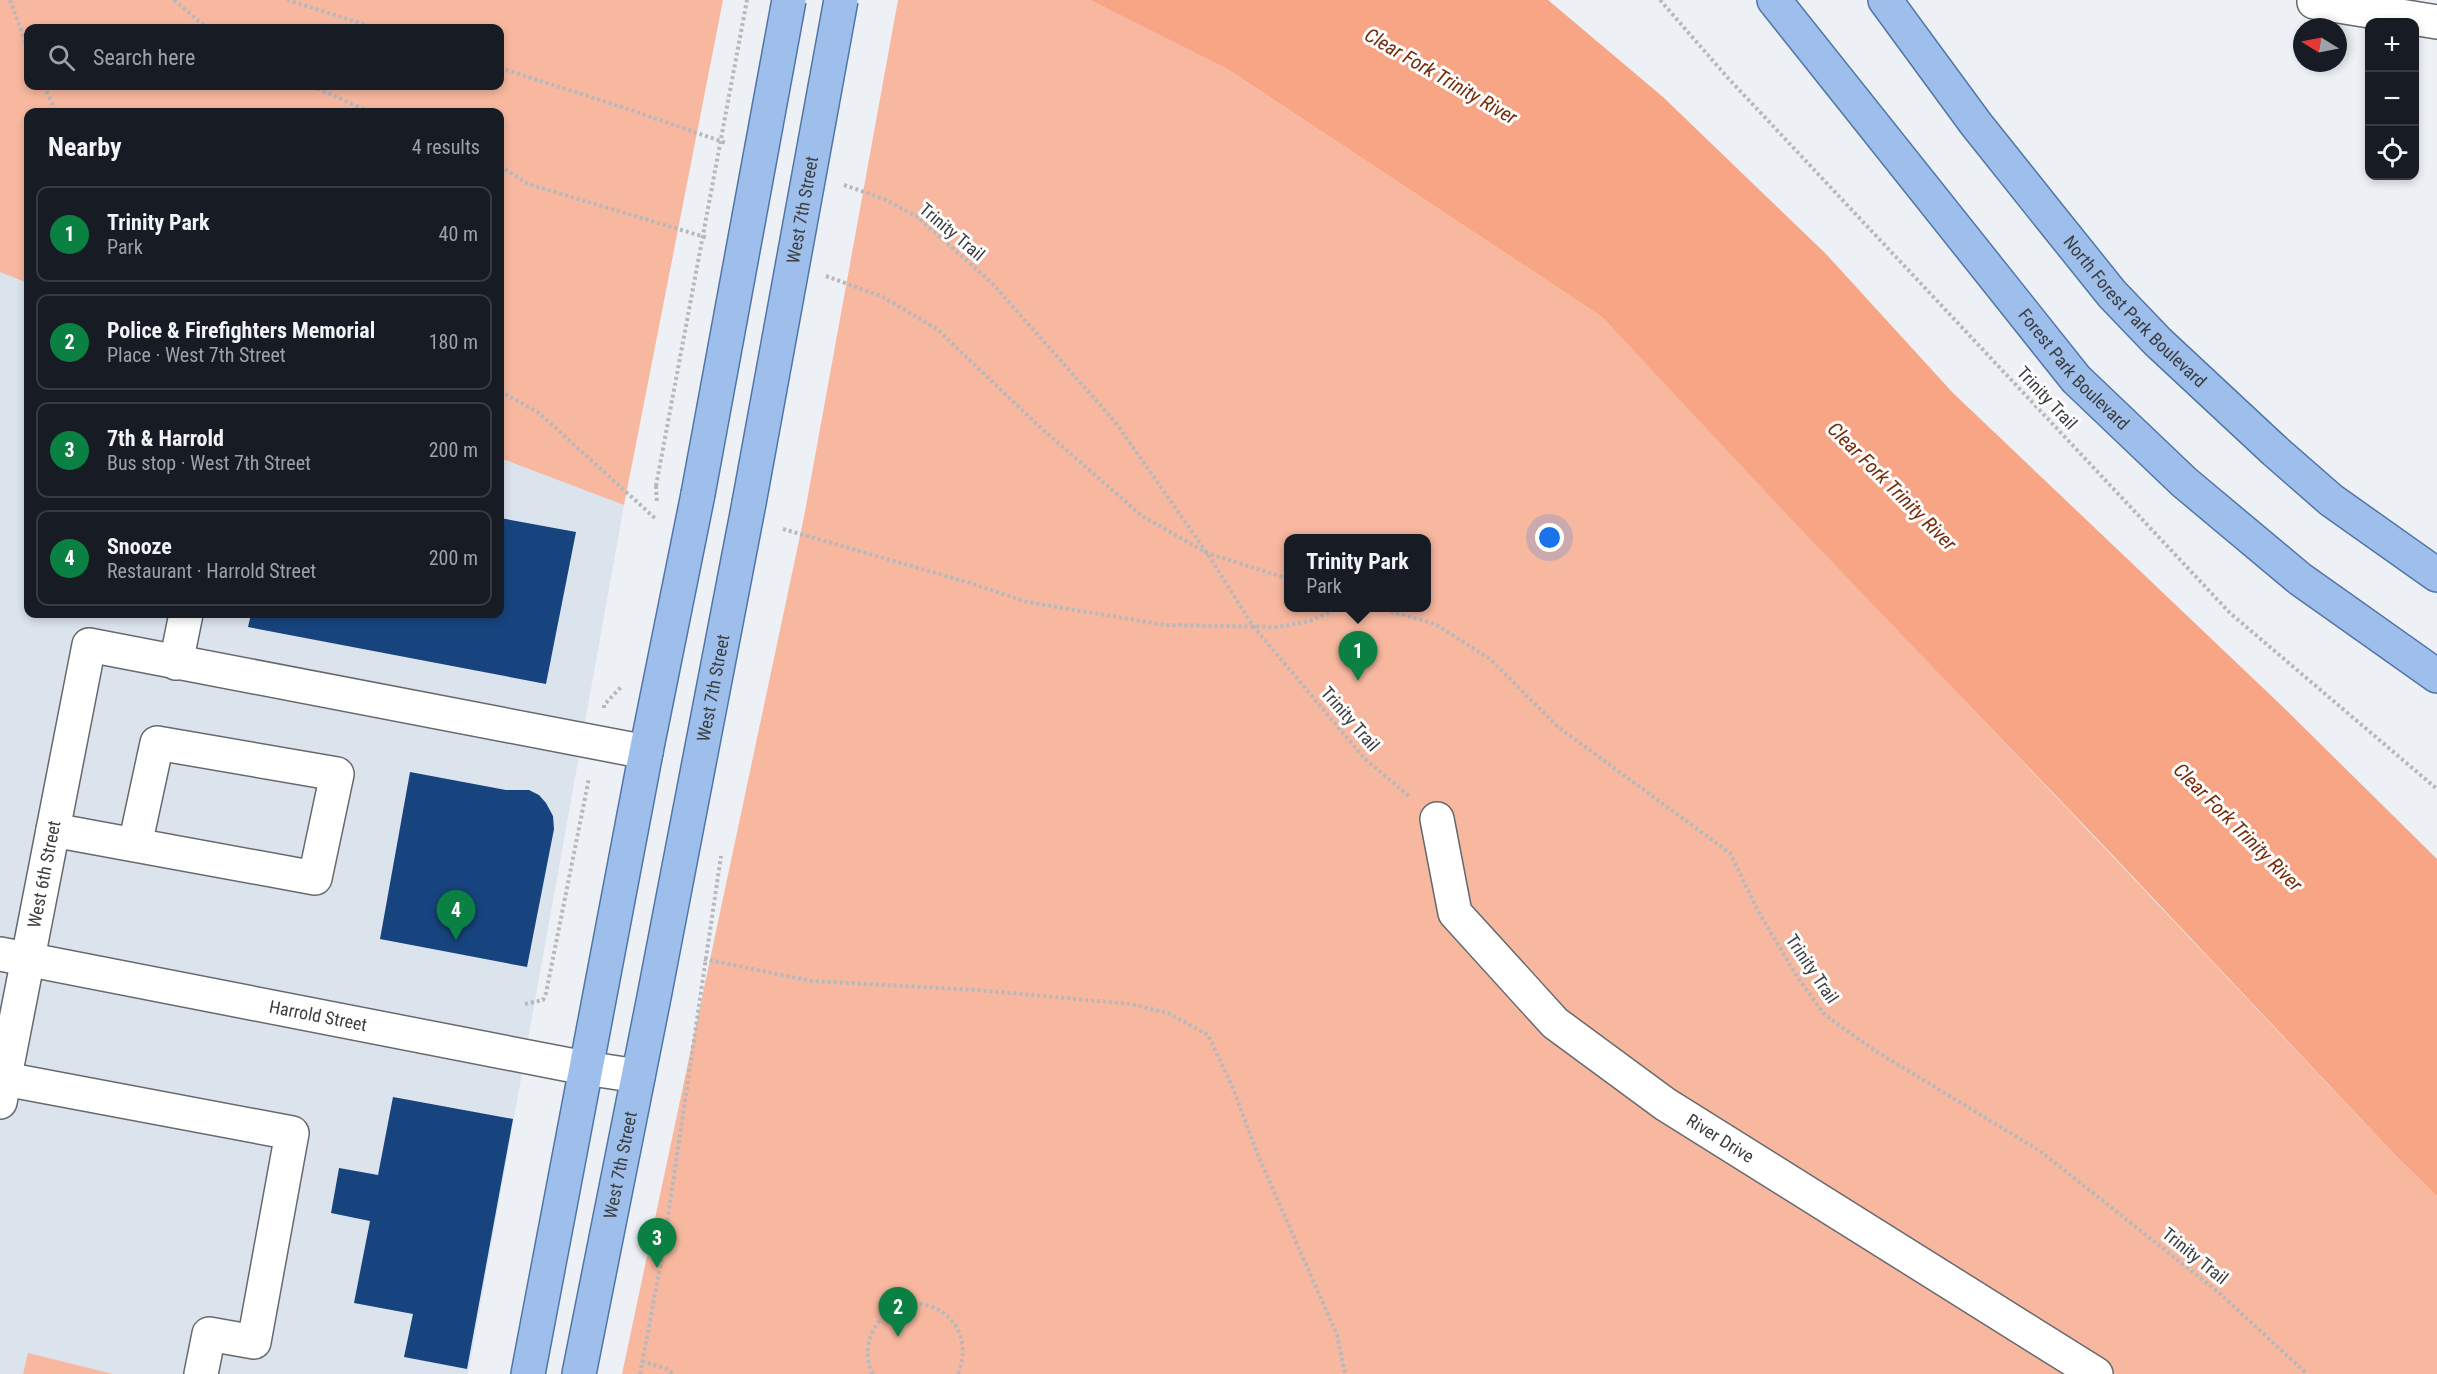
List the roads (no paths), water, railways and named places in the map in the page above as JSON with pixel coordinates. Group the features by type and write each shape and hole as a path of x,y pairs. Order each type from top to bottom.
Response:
{"main road":[{"path":"528,1374 646,752 698,494 789,0"},
{"name":"West 7th Street","path":"579,1374 749,503 841,0"},
{"name":"Forest Park Boulevard","path":"1774,0 2076,379 2184,482 2300,579 2437,676"},
{"name":"North Forest Park Boulevard","path":"1885,0 1976,124 2051,218 2112,294 2158,342 2331,500 2437,575"}],"street":[{"path":"2314,2 2437,22"},
{"path":"185,618 176,663 646,752"},
{"name":"West 6th Street","path":"2,1090 14,956 53,830 89,645 176,663"},
{"path":"53,830 315,878 337,774 157,743 135,845"},
{"name":"River Drive","path":"1437,819 1455,914 1554,1023 1665,1104 2096,1374"},
{"name":"Harrold Street","path":"14,956 585,1068 638,1076"},
{"path":"2,1090 292,1133 254,1342 209,1334 201,1374"}],"water":[{"name":"Clear Fork Trinity River","path":"1090,0 1548,0 1663,97 1826,254 1953,393 2283,707 2437,859 2437,1196 2396,1156 1602,317 1229,70"}],"place":[{"name":"Trinity Park","path":"1358,681"},
{"name":"Snooze","path":"456,940"},
{"name":"7th & Harrold","path":"657,1268"},
{"name":"Police & Firefighters Memorial","path":"898,1337"}]}
